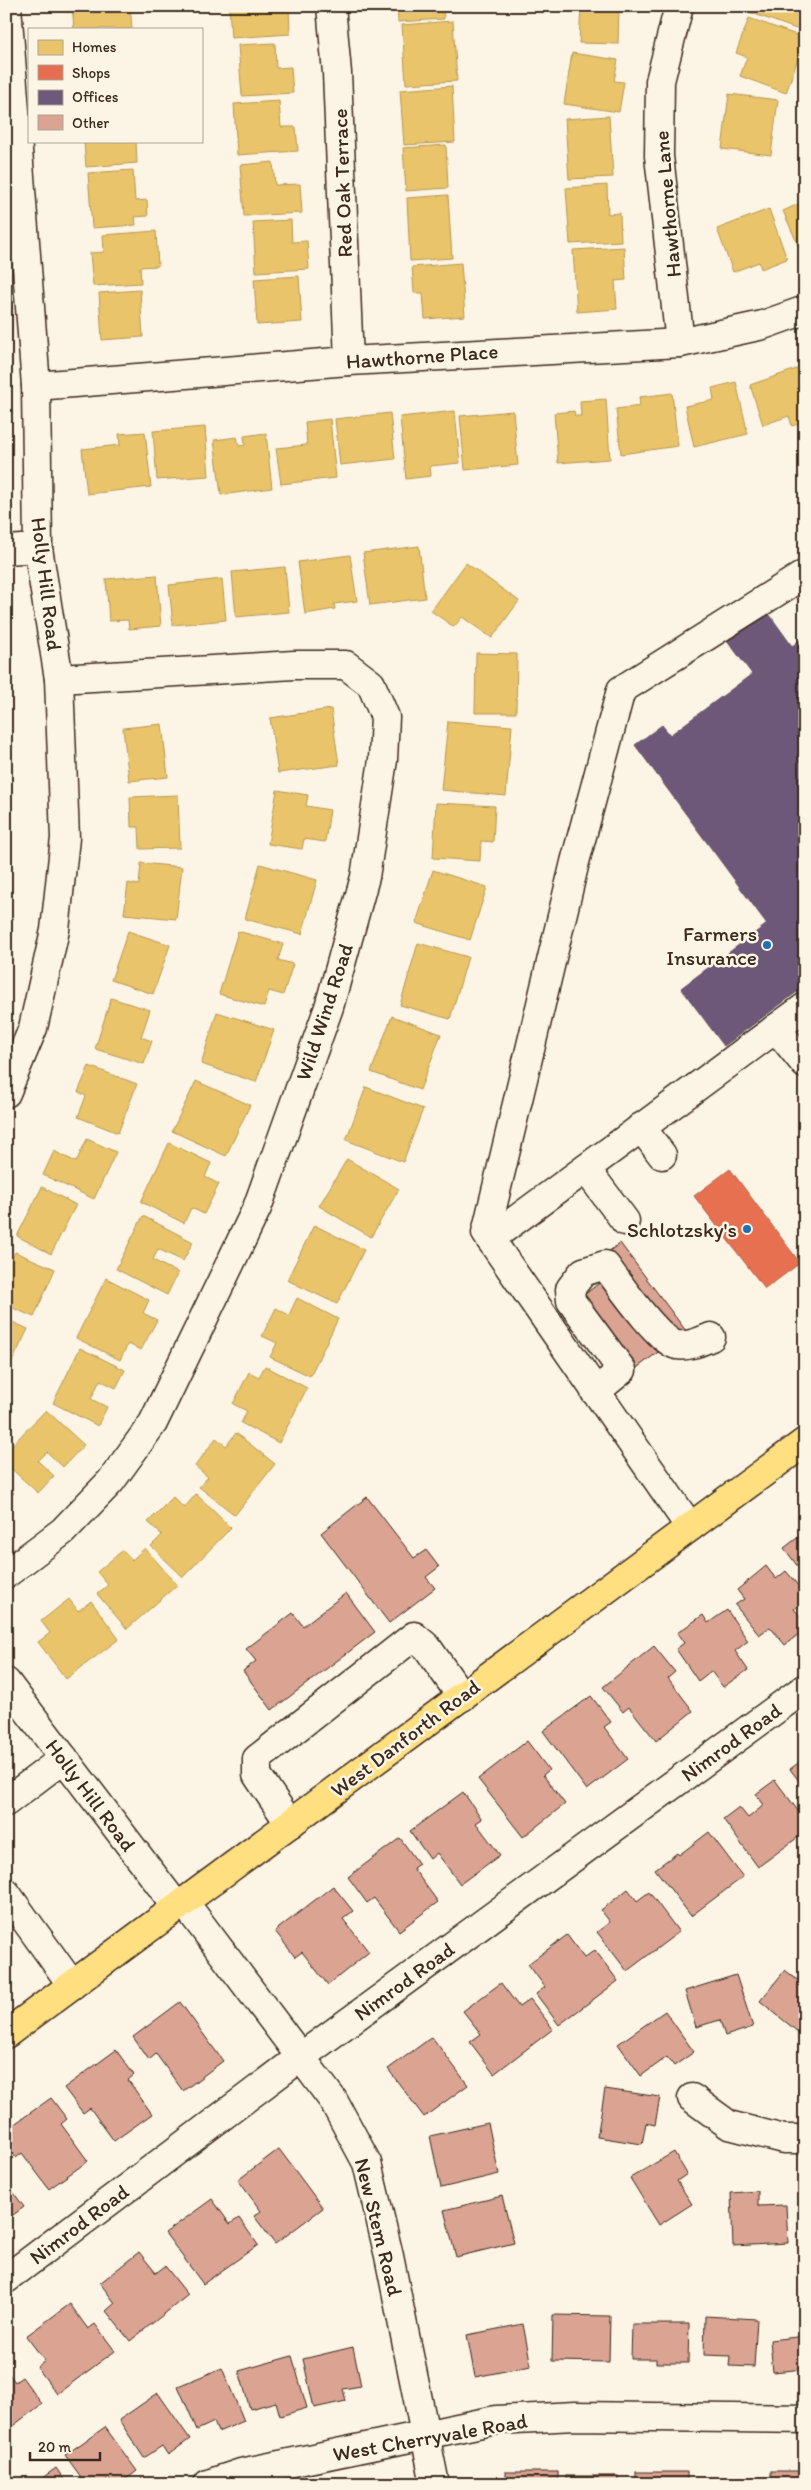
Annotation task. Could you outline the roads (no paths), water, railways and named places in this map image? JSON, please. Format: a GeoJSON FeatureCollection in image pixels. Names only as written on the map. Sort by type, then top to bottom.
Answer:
{"type":"FeatureCollection","features":[{"type":"Feature","properties":{"kind":"main road","name":"West Danforth Road"},"geometry":{"type":"LineString","coordinates":[[6,2034],[805,1442]]}},
{"type":"Feature","properties":{"kind":"street","name":"Holly Hill Road"},"geometry":{"type":"LineString","coordinates":[[6,1093],[33,1028],[55,930],[65,838],[59,680],[38,548],[36,386],[15,258],[7,6]]}},
{"type":"Feature","properties":{"kind":"street","name":"Red Oak Terrace"},"geometry":{"type":"LineString","coordinates":[[331,6],[338,72],[349,361]]}},
{"type":"Feature","properties":{"kind":"street","name":"Hawthorne Lane"},"geometry":{"type":"LineString","coordinates":[[679,6],[660,81],[658,156],[680,343]]}},
{"type":"Feature","properties":{"kind":"street","name":"Hawthorne Place"},"geometry":{"type":"LineString","coordinates":[[36,386],[349,361],[680,343],[763,325],[805,310]]}},
{"type":"Feature","properties":{"kind":"street"},"geometry":{"type":"LineString","coordinates":[[6,550],[38,548]]}},
{"type":"Feature","properties":{"kind":"street"},"geometry":{"type":"LineString","coordinates":[[690,1528],[486,1233],[575,862],[621,690],[805,574]]}},
{"type":"Feature","properties":{"kind":"street","name":"Wild Wind Road"},"geometry":{"type":"LineString","coordinates":[[6,1574],[63,1531],[111,1481],[153,1423],[258,1208],[332,998],[365,877],[383,760],[386,717],[371,684],[346,665],[294,665],[59,680]]}},
{"type":"Feature","properties":{"kind":"street"},"geometry":{"type":"LineString","coordinates":[[490,1239],[805,1007]]}},
{"type":"Feature","properties":{"kind":"street"},"geometry":{"type":"LineString","coordinates":[[776,1028],[805,1064]]}},
{"type":"Feature","properties":{"kind":"street"},"geometry":{"type":"LineString","coordinates":[[641,1127],[662,1155]]}},
{"type":"Feature","properties":{"kind":"street"},"geometry":{"type":"LineString","coordinates":[[586,1169],[625,1221]]}},
{"type":"Feature","properties":{"kind":"street"},"geometry":{"type":"LineString","coordinates":[[595,1392],[622,1370],[571,1301],[570,1289],[579,1266],[604,1265],[661,1337],[676,1346],[691,1345],[711,1337]]}},
{"type":"Feature","properties":{"kind":"street"},"geometry":{"type":"LineString","coordinates":[[290,1824],[257,1776],[257,1759],[414,1636],[427,1647],[462,1696]]}},
{"type":"Feature","properties":{"kind":"street","name":"Holly Hill Road"},"geometry":{"type":"LineString","coordinates":[[6,1682],[180,1905]]}},
{"type":"Feature","properties":{"kind":"street","name":"Nimrod Road"},"geometry":{"type":"LineString","coordinates":[[6,2279],[302,2056],[805,1688]]}},
{"type":"Feature","properties":{"kind":"street"},"geometry":{"type":"LineString","coordinates":[[6,1802],[64,1758]]}},
{"type":"Feature","properties":{"kind":"street"},"geometry":{"type":"LineString","coordinates":[[6,1893],[72,1985]]}},
{"type":"Feature","properties":{"kind":"street","name":"New Stem Road"},"geometry":{"type":"LineString","coordinates":[[180,1905],[302,2056],[333,2100],[367,2163],[389,2256],[435,2484]]}},
{"type":"Feature","properties":{"kind":"street"},"geometry":{"type":"LineString","coordinates":[[692,2098],[730,2125],[784,2138],[805,2139]]}},
{"type":"Feature","properties":{"kind":"street","name":"West Cherryvale Road"},"geometry":{"type":"LineString","coordinates":[[208,2484],[241,2473],[496,2420],[575,2416],[805,2419]]}},
{"type":"Feature","properties":{"kind":"place","name":"Farmers Insurance"},"geometry":{"type":"Point","coordinates":[767,945]}},
{"type":"Feature","properties":{"kind":"place","name":"Schlotzsky's"},"geometry":{"type":"Point","coordinates":[747,1229]}}]}
